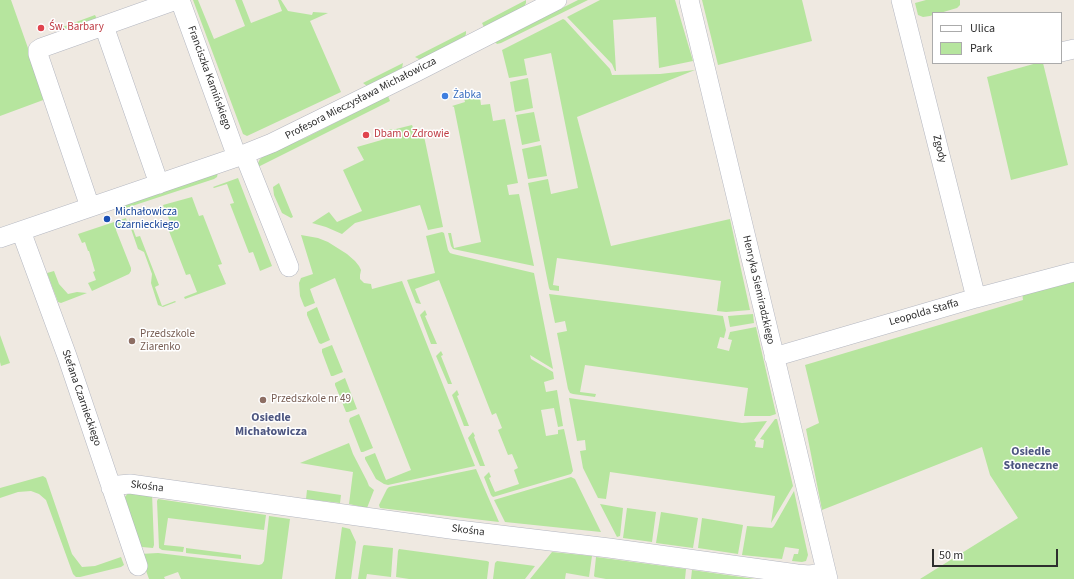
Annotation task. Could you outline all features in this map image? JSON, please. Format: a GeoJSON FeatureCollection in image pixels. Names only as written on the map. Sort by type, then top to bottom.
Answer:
{"type":"FeatureCollection","features":[{"type":"Feature","properties":{"kind":"street"},"geometry":{"type":"LineString","coordinates":[[90,207],[38,54],[38,50],[176,0]]}},
{"type":"Feature","properties":{"kind":"street","name":"Franciszka Kamińskiego"},"geometry":{"type":"LineString","coordinates":[[180,0],[241,155],[289,267]]}},
{"type":"Feature","properties":{"kind":"street","name":"Profesora Mieczysława Michałowicza"},"geometry":{"type":"LineString","coordinates":[[0,238],[159,184],[272,143],[557,0]]}},
{"type":"Feature","properties":{"kind":"street","name":"Henryka Siemiradzkiego"},"geometry":{"type":"LineString","coordinates":[[689,0],[827,576]]}},
{"type":"Feature","properties":{"kind":"street","name":"Zgody"},"geometry":{"type":"LineString","coordinates":[[901,0],[976,298]]}},
{"type":"Feature","properties":{"kind":"street"},"geometry":{"type":"LineString","coordinates":[[104,26],[159,184]]}},
{"type":"Feature","properties":{"kind":"street"},"geometry":{"type":"LineString","coordinates":[[1062,52],[1074,49]]}},
{"type":"Feature","properties":{"kind":"street","name":"Stefana Czarnieckiego"},"geometry":{"type":"LineString","coordinates":[[21,231],[67,356],[138,566]]}},
{"type":"Feature","properties":{"kind":"street","name":"Leopolda Staffa"},"geometry":{"type":"LineString","coordinates":[[774,357],[976,298],[1074,272]]}},
{"type":"Feature","properties":{"kind":"street","name":"Skośna"},"geometry":{"type":"LineString","coordinates":[[111,488],[124,484],[148,486],[450,529],[609,548],[798,574],[827,576]]}},
{"type":"Feature","properties":{"kind":"green space"},"geometry":{"type":"Polygon","coordinates":[[[0,0],[11,0],[46,99],[0,116],[0,0]]]}},
{"type":"Feature","properties":{"kind":"green space"},"geometry":{"type":"Polygon","coordinates":[[[193,0],[198,0],[214,39],[245,26],[235,0],[242,0],[251,23],[282,11],[278,0],[281,0],[288,11],[312,15],[313,12],[328,13],[310,21],[341,92],[247,136],[243,134],[193,0]]]}},
{"type":"Feature","properties":{"kind":"green space"},"geometry":{"type":"Polygon","coordinates":[[[526,0],[524,7],[484,27],[482,23],[526,0]]]}},
{"type":"Feature","properties":{"kind":"green space"},"geometry":{"type":"Polygon","coordinates":[[[578,0],[588,0],[501,43],[497,44],[495,42],[578,0]]]}},
{"type":"Feature","properties":{"kind":"green space"},"geometry":{"type":"Polygon","coordinates":[[[600,0],[675,0],[693,61],[659,68],[656,17],[613,20],[615,71],[612,64],[567,17],[600,0]]]}},
{"type":"Feature","properties":{"kind":"green space"},"geometry":{"type":"Polygon","coordinates":[[[702,0],[802,0],[812,41],[718,65],[702,0]]]}},
{"type":"Feature","properties":{"kind":"green space"},"geometry":{"type":"Polygon","coordinates":[[[926,0],[960,0],[960,5],[957,8],[943,12],[932,12],[932,15],[923,17],[918,15],[915,3],[926,0]]]}},
{"type":"Feature","properties":{"kind":"green space"},"geometry":{"type":"Polygon","coordinates":[[[95,15],[98,21],[63,34],[60,28],[95,15]]]}},
{"type":"Feature","properties":{"kind":"green space"},"geometry":{"type":"Polygon","coordinates":[[[563,19],[610,69],[612,75],[660,74],[695,70],[577,117],[611,246],[730,219],[750,310],[726,312],[717,311],[721,281],[557,258],[553,285],[559,286],[559,291],[550,290],[528,183],[548,179],[551,194],[578,188],[551,53],[524,59],[527,75],[509,78],[502,50],[563,19]]]}},
{"type":"Feature","properties":{"kind":"green space"},"geometry":{"type":"Polygon","coordinates":[[[466,31],[465,36],[422,60],[415,57],[466,31]]]}},
{"type":"Feature","properties":{"kind":"green space"},"geometry":{"type":"Polygon","coordinates":[[[403,63],[402,68],[367,86],[363,83],[403,63]]]}},
{"type":"Feature","properties":{"kind":"green space"},"geometry":{"type":"Polygon","coordinates":[[[1033,64],[1043,64],[1068,165],[1011,180],[987,77],[1033,64]]]}},
{"type":"Feature","properties":{"kind":"green space"},"geometry":{"type":"Polygon","coordinates":[[[528,78],[533,108],[515,112],[510,82],[528,78]]]}},
{"type":"Feature","properties":{"kind":"green space"},"geometry":{"type":"Polygon","coordinates":[[[479,91],[481,105],[490,104],[493,121],[505,119],[518,183],[507,185],[509,195],[519,194],[534,266],[453,249],[451,246],[448,233],[451,233],[454,248],[481,242],[454,107],[452,106],[465,102],[463,95],[479,91]]]}},
{"type":"Feature","properties":{"kind":"green space"},"geometry":{"type":"Polygon","coordinates":[[[388,96],[390,101],[258,167],[260,159],[264,156],[307,137],[388,96]]]}},
{"type":"Feature","properties":{"kind":"green space"},"geometry":{"type":"Polygon","coordinates":[[[534,112],[540,141],[522,145],[516,115],[534,112]]]}},
{"type":"Feature","properties":{"kind":"green space"},"geometry":{"type":"Polygon","coordinates":[[[412,125],[417,138],[424,136],[443,227],[428,230],[420,205],[355,223],[342,234],[312,223],[329,212],[337,222],[362,211],[343,170],[364,160],[357,147],[392,137],[389,129],[392,130],[412,125]]]}},
{"type":"Feature","properties":{"kind":"green space"},"geometry":{"type":"Polygon","coordinates":[[[541,145],[547,176],[528,179],[522,149],[541,145]]]}},
{"type":"Feature","properties":{"kind":"green space"},"geometry":{"type":"Polygon","coordinates":[[[218,172],[217,177],[214,179],[120,209],[119,206],[218,172]]]}},
{"type":"Feature","properties":{"kind":"green space"},"geometry":{"type":"Polygon","coordinates":[[[238,178],[272,266],[260,271],[253,252],[249,253],[230,204],[234,203],[227,184],[213,187],[238,178]]]}},
{"type":"Feature","properties":{"kind":"green space"},"geometry":{"type":"Polygon","coordinates":[[[279,183],[293,217],[291,218],[282,213],[274,195],[273,187],[279,183]]]}},
{"type":"Feature","properties":{"kind":"green space"},"geometry":{"type":"Polygon","coordinates":[[[192,197],[199,216],[203,215],[222,264],[218,265],[226,284],[185,299],[184,297],[197,292],[190,274],[186,275],[167,226],[171,224],[163,205],[192,197]]]}},
{"type":"Feature","properties":{"kind":"green space"},"geometry":{"type":"Polygon","coordinates":[[[126,218],[127,222],[116,227],[116,230],[131,271],[129,274],[92,291],[88,283],[96,280],[93,272],[95,271],[85,242],[82,243],[78,234],[126,218]]]}},
{"type":"Feature","properties":{"kind":"green space"},"geometry":{"type":"Polygon","coordinates":[[[129,218],[136,237],[140,236],[159,285],[155,287],[162,306],[175,301],[176,302],[163,307],[158,305],[151,283],[152,274],[144,252],[138,249],[130,226],[129,218]]]}},
{"type":"Feature","properties":{"kind":"green space"},"geometry":{"type":"Polygon","coordinates":[[[442,232],[444,233],[450,253],[534,273],[553,369],[530,355],[531,359],[553,372],[554,379],[544,382],[546,392],[557,390],[563,426],[558,427],[554,408],[541,410],[546,436],[558,434],[558,430],[564,429],[573,471],[571,474],[493,497],[491,495],[484,477],[489,472],[491,477],[489,478],[495,492],[519,484],[514,470],[518,468],[512,454],[508,455],[498,430],[502,428],[496,413],[492,415],[439,280],[415,289],[421,304],[416,303],[407,280],[435,273],[426,236],[442,232]]]}},
{"type":"Feature","properties":{"kind":"green space"},"geometry":{"type":"Polygon","coordinates":[[[301,235],[318,238],[328,242],[347,254],[359,266],[361,270],[360,279],[364,283],[371,284],[372,289],[402,281],[475,466],[388,485],[376,479],[365,459],[365,457],[375,453],[386,480],[411,470],[335,278],[310,289],[315,303],[305,307],[304,306],[300,296],[299,283],[301,278],[313,274],[301,235]]]}},
{"type":"Feature","properties":{"kind":"green space"},"geometry":{"type":"Polygon","coordinates":[[[54,271],[59,284],[68,294],[77,292],[87,293],[61,303],[58,302],[47,273],[54,271]]]}},
{"type":"Feature","properties":{"kind":"green space"},"geometry":{"type":"Polygon","coordinates":[[[1074,279],[1074,579],[920,579],[1018,518],[990,475],[982,447],[822,510],[806,429],[819,423],[805,365],[1023,300],[1022,292],[1074,279]]]}},
{"type":"Feature","properties":{"kind":"green space"},"geometry":{"type":"Polygon","coordinates":[[[549,294],[723,316],[726,330],[724,338],[720,337],[717,348],[729,351],[732,340],[728,339],[730,332],[756,327],[776,414],[770,416],[744,416],[748,388],[585,365],[580,392],[596,394],[595,397],[570,393],[557,333],[567,331],[565,321],[555,323],[549,294]]]}},
{"type":"Feature","properties":{"kind":"green space"},"geometry":{"type":"Polygon","coordinates":[[[317,307],[330,340],[321,344],[319,343],[307,315],[307,312],[317,307]]]}},
{"type":"Feature","properties":{"kind":"green space"},"geometry":{"type":"Polygon","coordinates":[[[425,310],[427,315],[425,316],[437,344],[431,344],[420,315],[425,310]]]}},
{"type":"Feature","properties":{"kind":"green space"},"geometry":{"type":"Polygon","coordinates":[[[753,314],[754,323],[730,327],[728,316],[753,314]]]}},
{"type":"Feature","properties":{"kind":"green space"},"geometry":{"type":"Polygon","coordinates":[[[0,335],[10,363],[1,366],[0,362],[0,335]]]}},
{"type":"Feature","properties":{"kind":"green space"},"geometry":{"type":"Polygon","coordinates":[[[332,345],[343,372],[331,376],[322,349],[332,345]]]}},
{"type":"Feature","properties":{"kind":"green space"},"geometry":{"type":"Polygon","coordinates":[[[441,351],[443,355],[441,356],[452,384],[448,384],[436,356],[441,351]]]}},
{"type":"Feature","properties":{"kind":"green space"},"geometry":{"type":"Polygon","coordinates":[[[345,378],[357,409],[348,412],[346,412],[335,385],[335,383],[345,378]]]}},
{"type":"Feature","properties":{"kind":"green space"},"geometry":{"type":"Polygon","coordinates":[[[457,390],[459,395],[457,396],[469,426],[464,426],[452,395],[457,390]]]}},
{"type":"Feature","properties":{"kind":"green space"},"geometry":{"type":"Polygon","coordinates":[[[569,398],[742,423],[767,421],[754,440],[756,442],[755,447],[763,448],[764,440],[760,439],[775,419],[777,419],[793,486],[771,523],[775,496],[610,472],[606,499],[598,498],[583,468],[580,451],[586,450],[585,440],[577,441],[569,398]]]}},
{"type":"Feature","properties":{"kind":"green space"},"geometry":{"type":"Polygon","coordinates":[[[359,414],[373,448],[363,452],[361,452],[349,421],[350,418],[359,414]]]}},
{"type":"Feature","properties":{"kind":"green space"},"geometry":{"type":"Polygon","coordinates":[[[473,432],[485,466],[480,466],[468,438],[473,432]]]}},
{"type":"Feature","properties":{"kind":"green space"},"geometry":{"type":"Polygon","coordinates":[[[349,443],[369,486],[374,490],[367,508],[349,504],[353,472],[300,463],[349,443]]]}},
{"type":"Feature","properties":{"kind":"green space"},"geometry":{"type":"Polygon","coordinates":[[[476,469],[499,522],[380,508],[379,505],[389,487],[476,469]]]}},
{"type":"Feature","properties":{"kind":"green space"},"geometry":{"type":"Polygon","coordinates":[[[43,476],[46,478],[72,554],[82,567],[95,566],[121,557],[124,565],[121,567],[76,577],[73,574],[46,500],[39,494],[31,491],[18,492],[0,498],[0,488],[43,476]]]}},
{"type":"Feature","properties":{"kind":"green space"},"geometry":{"type":"Polygon","coordinates":[[[571,477],[575,479],[601,532],[505,522],[494,500],[571,477]]]}},
{"type":"Feature","properties":{"kind":"green space"},"geometry":{"type":"Polygon","coordinates":[[[307,490],[341,495],[340,503],[306,499],[307,490]]]}},
{"type":"Feature","properties":{"kind":"green space"},"geometry":{"type":"Polygon","coordinates":[[[794,491],[808,555],[806,561],[792,561],[794,554],[798,554],[799,549],[785,547],[782,559],[742,555],[747,526],[772,528],[794,491]]]}},
{"type":"Feature","properties":{"kind":"green space"},"geometry":{"type":"Polygon","coordinates":[[[129,492],[152,493],[153,548],[138,546],[124,498],[129,492]]]}},
{"type":"Feature","properties":{"kind":"green space"},"geometry":{"type":"Polygon","coordinates":[[[158,499],[266,515],[264,530],[168,518],[164,545],[184,547],[183,552],[162,550],[159,548],[158,499]]]}},
{"type":"Feature","properties":{"kind":"green space"},"geometry":{"type":"Polygon","coordinates":[[[600,504],[623,508],[620,536],[617,537],[600,504]]]}},
{"type":"Feature","properties":{"kind":"green space"},"geometry":{"type":"Polygon","coordinates":[[[627,508],[656,512],[652,542],[623,538],[627,508]]]}},
{"type":"Feature","properties":{"kind":"green space"},"geometry":{"type":"Polygon","coordinates":[[[661,512],[698,518],[693,548],[656,543],[661,512]]]}},
{"type":"Feature","properties":{"kind":"green space"},"geometry":{"type":"Polygon","coordinates":[[[269,516],[290,519],[282,579],[181,579],[178,572],[164,577],[165,579],[149,579],[140,554],[158,553],[259,565],[262,564],[264,561],[269,516]]]}},
{"type":"Feature","properties":{"kind":"green space"},"geometry":{"type":"Polygon","coordinates":[[[702,518],[743,525],[738,554],[698,548],[702,518]]]}},
{"type":"Feature","properties":{"kind":"green space"},"geometry":{"type":"Polygon","coordinates":[[[342,527],[350,529],[356,542],[351,579],[335,579],[342,527]]]}},
{"type":"Feature","properties":{"kind":"green space"},"geometry":{"type":"Polygon","coordinates":[[[364,545],[393,548],[391,577],[367,574],[366,579],[358,579],[364,545]]]}},
{"type":"Feature","properties":{"kind":"green space"},"geometry":{"type":"Polygon","coordinates":[[[186,548],[241,555],[241,559],[186,553],[186,548]]]}},
{"type":"Feature","properties":{"kind":"green space"},"geometry":{"type":"Polygon","coordinates":[[[399,549],[487,561],[489,562],[487,579],[409,579],[396,577],[399,549]]]}},
{"type":"Feature","properties":{"kind":"green space"},"geometry":{"type":"Polygon","coordinates":[[[552,552],[592,556],[589,577],[566,573],[565,579],[530,579],[552,552]]]}},
{"type":"Feature","properties":{"kind":"green space"},"geometry":{"type":"Polygon","coordinates":[[[596,557],[686,569],[685,579],[606,579],[595,577],[596,557]]]}},
{"type":"Feature","properties":{"kind":"green space"},"geometry":{"type":"Polygon","coordinates":[[[497,561],[535,566],[525,579],[493,579],[495,563],[497,561]]]}},
{"type":"Feature","properties":{"kind":"green space"},"geometry":{"type":"Polygon","coordinates":[[[692,570],[755,579],[691,579],[692,570]]]}},
{"type":"Feature","properties":{"kind":"place","name":"Św. Barbary"},"geometry":{"type":"Point","coordinates":[41,28]}},
{"type":"Feature","properties":{"kind":"place","name":"Żabka"},"geometry":{"type":"Point","coordinates":[445,96]}},
{"type":"Feature","properties":{"kind":"place","name":"Dbam o Zdrowie"},"geometry":{"type":"Point","coordinates":[366,135]}},
{"type":"Feature","properties":{"kind":"place","name":"Michałowicza Czarnieckiego"},"geometry":{"type":"Point","coordinates":[107,219]}},
{"type":"Feature","properties":{"kind":"place","name":"Przedszkole Ziarenko"},"geometry":{"type":"Point","coordinates":[132,341]}},
{"type":"Feature","properties":{"kind":"place","name":"Przedszkole nr 49"},"geometry":{"type":"Point","coordinates":[263,400]}},
{"type":"Feature","properties":{"kind":"district","name":"Osiedle Michałowicza"},"geometry":{"type":"Point","coordinates":[271,425]}},
{"type":"Feature","properties":{"kind":"district","name":"Osiedle Słoneczne"},"geometry":{"type":"Point","coordinates":[1031,459]}}]}
